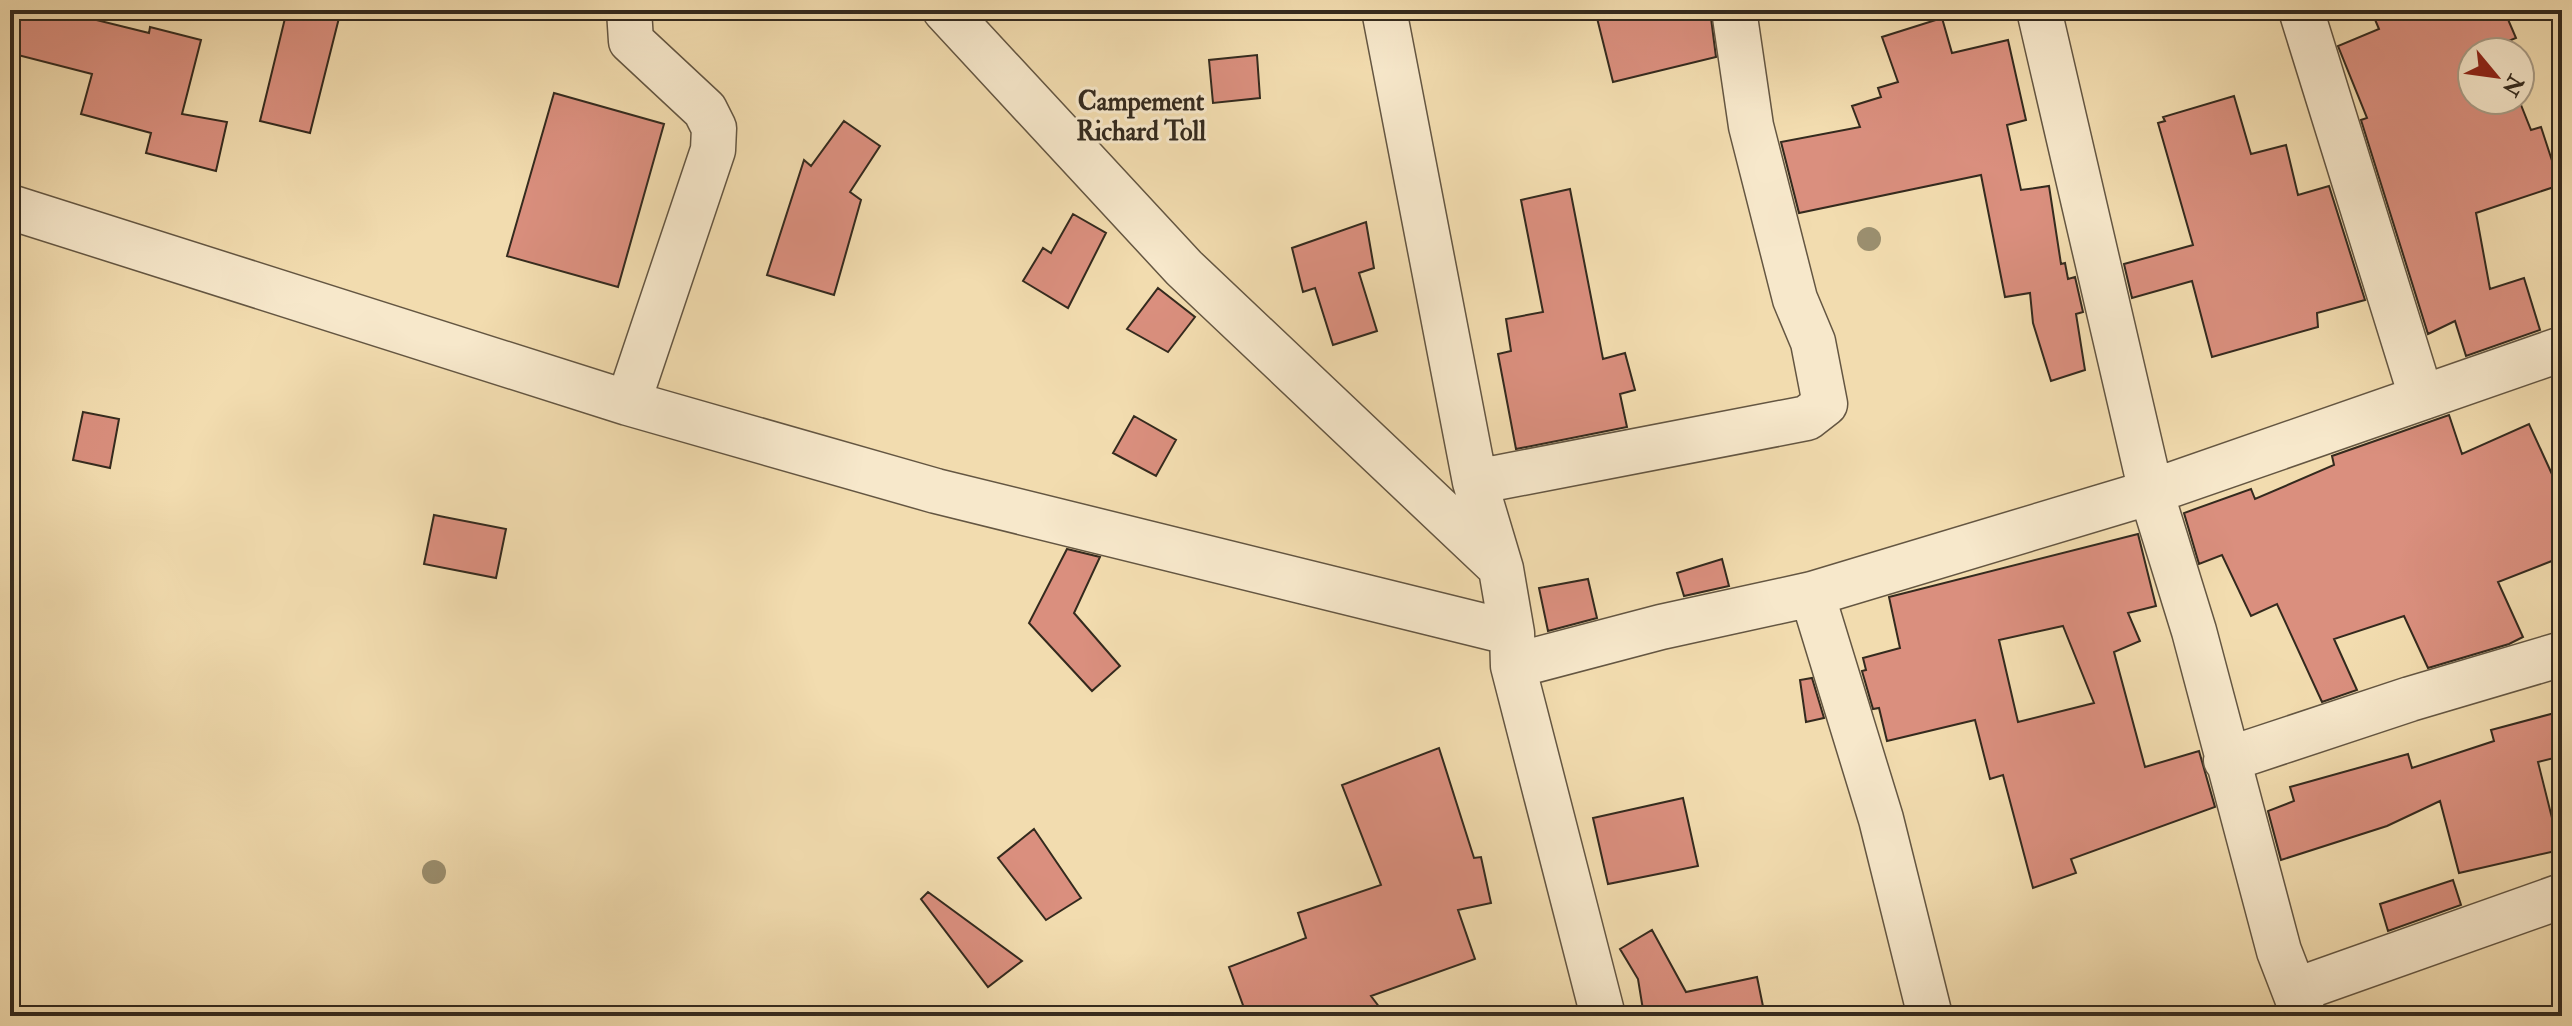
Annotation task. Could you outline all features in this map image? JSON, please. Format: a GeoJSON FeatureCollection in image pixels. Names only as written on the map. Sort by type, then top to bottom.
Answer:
{"type":"FeatureCollection","features":[{"type":"Feature","properties":{"kind":"street"},"geometry":{"type":"LineString","coordinates":[[628,403],[713,150],[714,128],[705,110],[631,41],[629,10]]}},
{"type":"Feature","properties":{"kind":"street"},"geometry":{"type":"LineString","coordinates":[[945,10],[1184,268],[1501,569]]}},
{"type":"Feature","properties":{"kind":"street"},"geometry":{"type":"LineString","coordinates":[[1475,482],[1807,418],[1825,404],[1813,342],[1795,299],[1751,126],[1734,10]]}},
{"type":"Feature","properties":{"kind":"street"},"geometry":{"type":"LineString","coordinates":[[2039,10],[2151,492],[2194,631],[2279,951],[2300,1003],[2562,896]]}},
{"type":"Feature","properties":{"kind":"street"},"geometry":{"type":"LineString","coordinates":[[2301,10],[2333,104],[2421,396]]}},
{"type":"Feature","properties":{"kind":"street"},"geometry":{"type":"LineString","coordinates":[[1391,12],[1475,482],[1501,569],[1512,649],[1603,1016]]}},
{"type":"Feature","properties":{"kind":"street"},"geometry":{"type":"LineString","coordinates":[[10,207],[628,403],[1512,649],[1661,627],[1812,594],[2151,492],[2562,349]]}},
{"type":"Feature","properties":{"kind":"street"},"geometry":{"type":"LineString","coordinates":[[1812,594],[1881,819],[1930,1016]]}},
{"type":"Feature","properties":{"kind":"street"},"geometry":{"type":"LineString","coordinates":[[2226,760],[2410,699],[2562,654]]}},
{"type":"Feature","properties":{"kind":"building"},"geometry":{"type":"Polygon","coordinates":[[[10,10],[56,10],[149,33],[150,27],[201,40],[182,114],[227,122],[216,171],[146,153],[151,133],[81,114],[92,74],[10,53],[10,10]]]}},
{"type":"Feature","properties":{"kind":"building"},"geometry":{"type":"Polygon","coordinates":[[[287,10],[341,10],[310,133],[260,121],[287,10]]]}},
{"type":"Feature","properties":{"kind":"building"},"geometry":{"type":"Polygon","coordinates":[[[1595,10],[1710,10],[1716,57],[1613,82],[1595,10]]]}},
{"type":"Feature","properties":{"kind":"building"},"geometry":{"type":"Polygon","coordinates":[[[2371,10],[2504,10],[2515,36],[2456,36],[2456,116],[2525,116],[2531,130],[2541,127],[2560,185],[2476,213],[2490,289],[2524,278],[2540,330],[2466,356],[2455,321],[2428,334],[2361,120],[2367,118],[2338,46],[2379,29],[2371,10]]]}},
{"type":"Feature","properties":{"kind":"building"},"geometry":{"type":"Polygon","coordinates":[[[1942,18],[1952,53],[2008,40],[2026,120],[2007,125],[2021,190],[2049,186],[2061,264],[2065,263],[2068,279],[2075,277],[2083,312],[2076,314],[2085,370],[2051,381],[2033,323],[2030,293],[2005,297],[1981,175],[1799,213],[1781,142],[1860,127],[1852,106],[1881,97],[1878,88],[1898,82],[1882,37],[1942,18]]]}},
{"type":"Feature","properties":{"kind":"building"},"geometry":{"type":"Polygon","coordinates":[[[1257,55],[1260,98],[1213,103],[1209,60],[1257,55]]]}},
{"type":"Feature","properties":{"kind":"building"},"geometry":{"type":"Polygon","coordinates":[[[554,93],[664,124],[618,287],[507,256],[554,93]]]}},
{"type":"Feature","properties":{"kind":"building"},"geometry":{"type":"Polygon","coordinates":[[[2234,96],[2251,154],[2286,145],[2298,195],[2329,186],[2365,300],[2317,313],[2318,327],[2212,357],[2192,281],[2132,298],[2124,264],[2193,245],[2158,123],[2165,121],[2163,117],[2234,96]]]}},
{"type":"Feature","properties":{"kind":"building"},"geometry":{"type":"Polygon","coordinates":[[[844,121],[880,146],[850,192],[861,200],[834,295],[767,275],[804,160],[811,166],[844,121]]]}},
{"type":"Feature","properties":{"kind":"building"},"geometry":{"type":"Polygon","coordinates":[[[1570,189],[1603,359],[1625,353],[1635,390],[1620,394],[1627,427],[1516,449],[1498,354],[1511,351],[1506,319],[1543,312],[1521,200],[1570,189]]]}},
{"type":"Feature","properties":{"kind":"building"},"geometry":{"type":"Polygon","coordinates":[[[1073,214],[1106,233],[1068,308],[1023,281],[1043,248],[1051,253],[1073,214]]]}},
{"type":"Feature","properties":{"kind":"building"},"geometry":{"type":"Polygon","coordinates":[[[1366,222],[1374,268],[1359,273],[1377,331],[1333,345],[1315,288],[1303,292],[1292,248],[1366,222]]]}},
{"type":"Feature","properties":{"kind":"building"},"geometry":{"type":"Polygon","coordinates":[[[1158,288],[1195,317],[1168,352],[1127,329],[1158,288]]]}},
{"type":"Feature","properties":{"kind":"building"},"geometry":{"type":"Polygon","coordinates":[[[83,412],[119,419],[110,468],[73,460],[83,412]]]}},
{"type":"Feature","properties":{"kind":"building"},"geometry":{"type":"Polygon","coordinates":[[[2449,415],[2462,454],[2529,424],[2562,496],[2562,557],[2498,582],[2523,637],[2428,668],[2404,616],[2334,639],[2357,690],[2322,702],[2277,604],[2251,616],[2222,555],[2199,564],[2184,513],[2251,489],[2255,499],[2334,465],[2332,456],[2449,415]]]}},
{"type":"Feature","properties":{"kind":"building"},"geometry":{"type":"Polygon","coordinates":[[[1134,416],[1176,440],[1156,476],[1113,453],[1134,416]]]}},
{"type":"Feature","properties":{"kind":"building"},"geometry":{"type":"Polygon","coordinates":[[[434,515],[506,529],[496,578],[424,564],[434,515]]]}},
{"type":"Feature","properties":{"kind":"building"},"geometry":{"type":"Polygon","coordinates":[[[2138,534],[2156,606],[2128,613],[2140,641],[2114,652],[2145,767],[2199,751],[2215,807],[2071,859],[2076,873],[2033,888],[2003,775],[1990,779],[1975,720],[1887,741],[1879,708],[1873,709],[1862,671],[1866,670],[1863,658],[1900,648],[1889,597],[2138,534]],[[2063,626],[1999,640],[2018,722],[2094,703],[2063,626]]]}},
{"type":"Feature","properties":{"kind":"building"},"geometry":{"type":"Polygon","coordinates":[[[1067,549],[1100,557],[1074,613],[1120,666],[1092,691],[1029,623],[1067,549]]]}},
{"type":"Feature","properties":{"kind":"building"},"geometry":{"type":"Polygon","coordinates":[[[1722,559],[1729,586],[1684,596],[1677,573],[1722,559]]]}},
{"type":"Feature","properties":{"kind":"building"},"geometry":{"type":"Polygon","coordinates":[[[1588,579],[1597,618],[1548,631],[1539,588],[1588,579]]]}},
{"type":"Feature","properties":{"kind":"building"},"geometry":{"type":"Polygon","coordinates":[[[1812,678],[1824,718],[1806,722],[1800,680],[1812,678]]]}},
{"type":"Feature","properties":{"kind":"building"},"geometry":{"type":"Polygon","coordinates":[[[2562,711],[2562,756],[2538,762],[2560,850],[2459,873],[2440,801],[2387,826],[2281,860],[2268,811],[2294,801],[2290,787],[2408,754],[2412,768],[2494,741],[2491,730],[2562,711]]]}},
{"type":"Feature","properties":{"kind":"building"},"geometry":{"type":"Polygon","coordinates":[[[1439,748],[1474,858],[1481,857],[1491,903],[1458,910],[1475,959],[1371,996],[1386,1016],[1247,1016],[1229,967],[1306,938],[1298,913],[1381,885],[1342,785],[1439,748]]]}},
{"type":"Feature","properties":{"kind":"building"},"geometry":{"type":"Polygon","coordinates":[[[1683,798],[1698,866],[1608,884],[1593,818],[1683,798]]]}},
{"type":"Feature","properties":{"kind":"building"},"geometry":{"type":"Polygon","coordinates":[[[1034,829],[1081,898],[1046,920],[998,858],[1034,829]]]}},
{"type":"Feature","properties":{"kind":"building"},"geometry":{"type":"Polygon","coordinates":[[[2453,880],[2461,905],[2388,931],[2380,904],[2453,880]]]}},
{"type":"Feature","properties":{"kind":"building"},"geometry":{"type":"Polygon","coordinates":[[[928,892],[1022,961],[988,987],[921,899],[928,892]]]}},
{"type":"Feature","properties":{"kind":"building"},"geometry":{"type":"Polygon","coordinates":[[[1652,930],[1686,992],[1757,977],[1765,1016],[1644,1016],[1638,979],[1620,949],[1652,930]]]}},
{"type":"Feature","properties":{"kind":"district","name":"Campement Richard Toll"},"geometry":{"type":"Point","coordinates":[1141,117]}}]}
